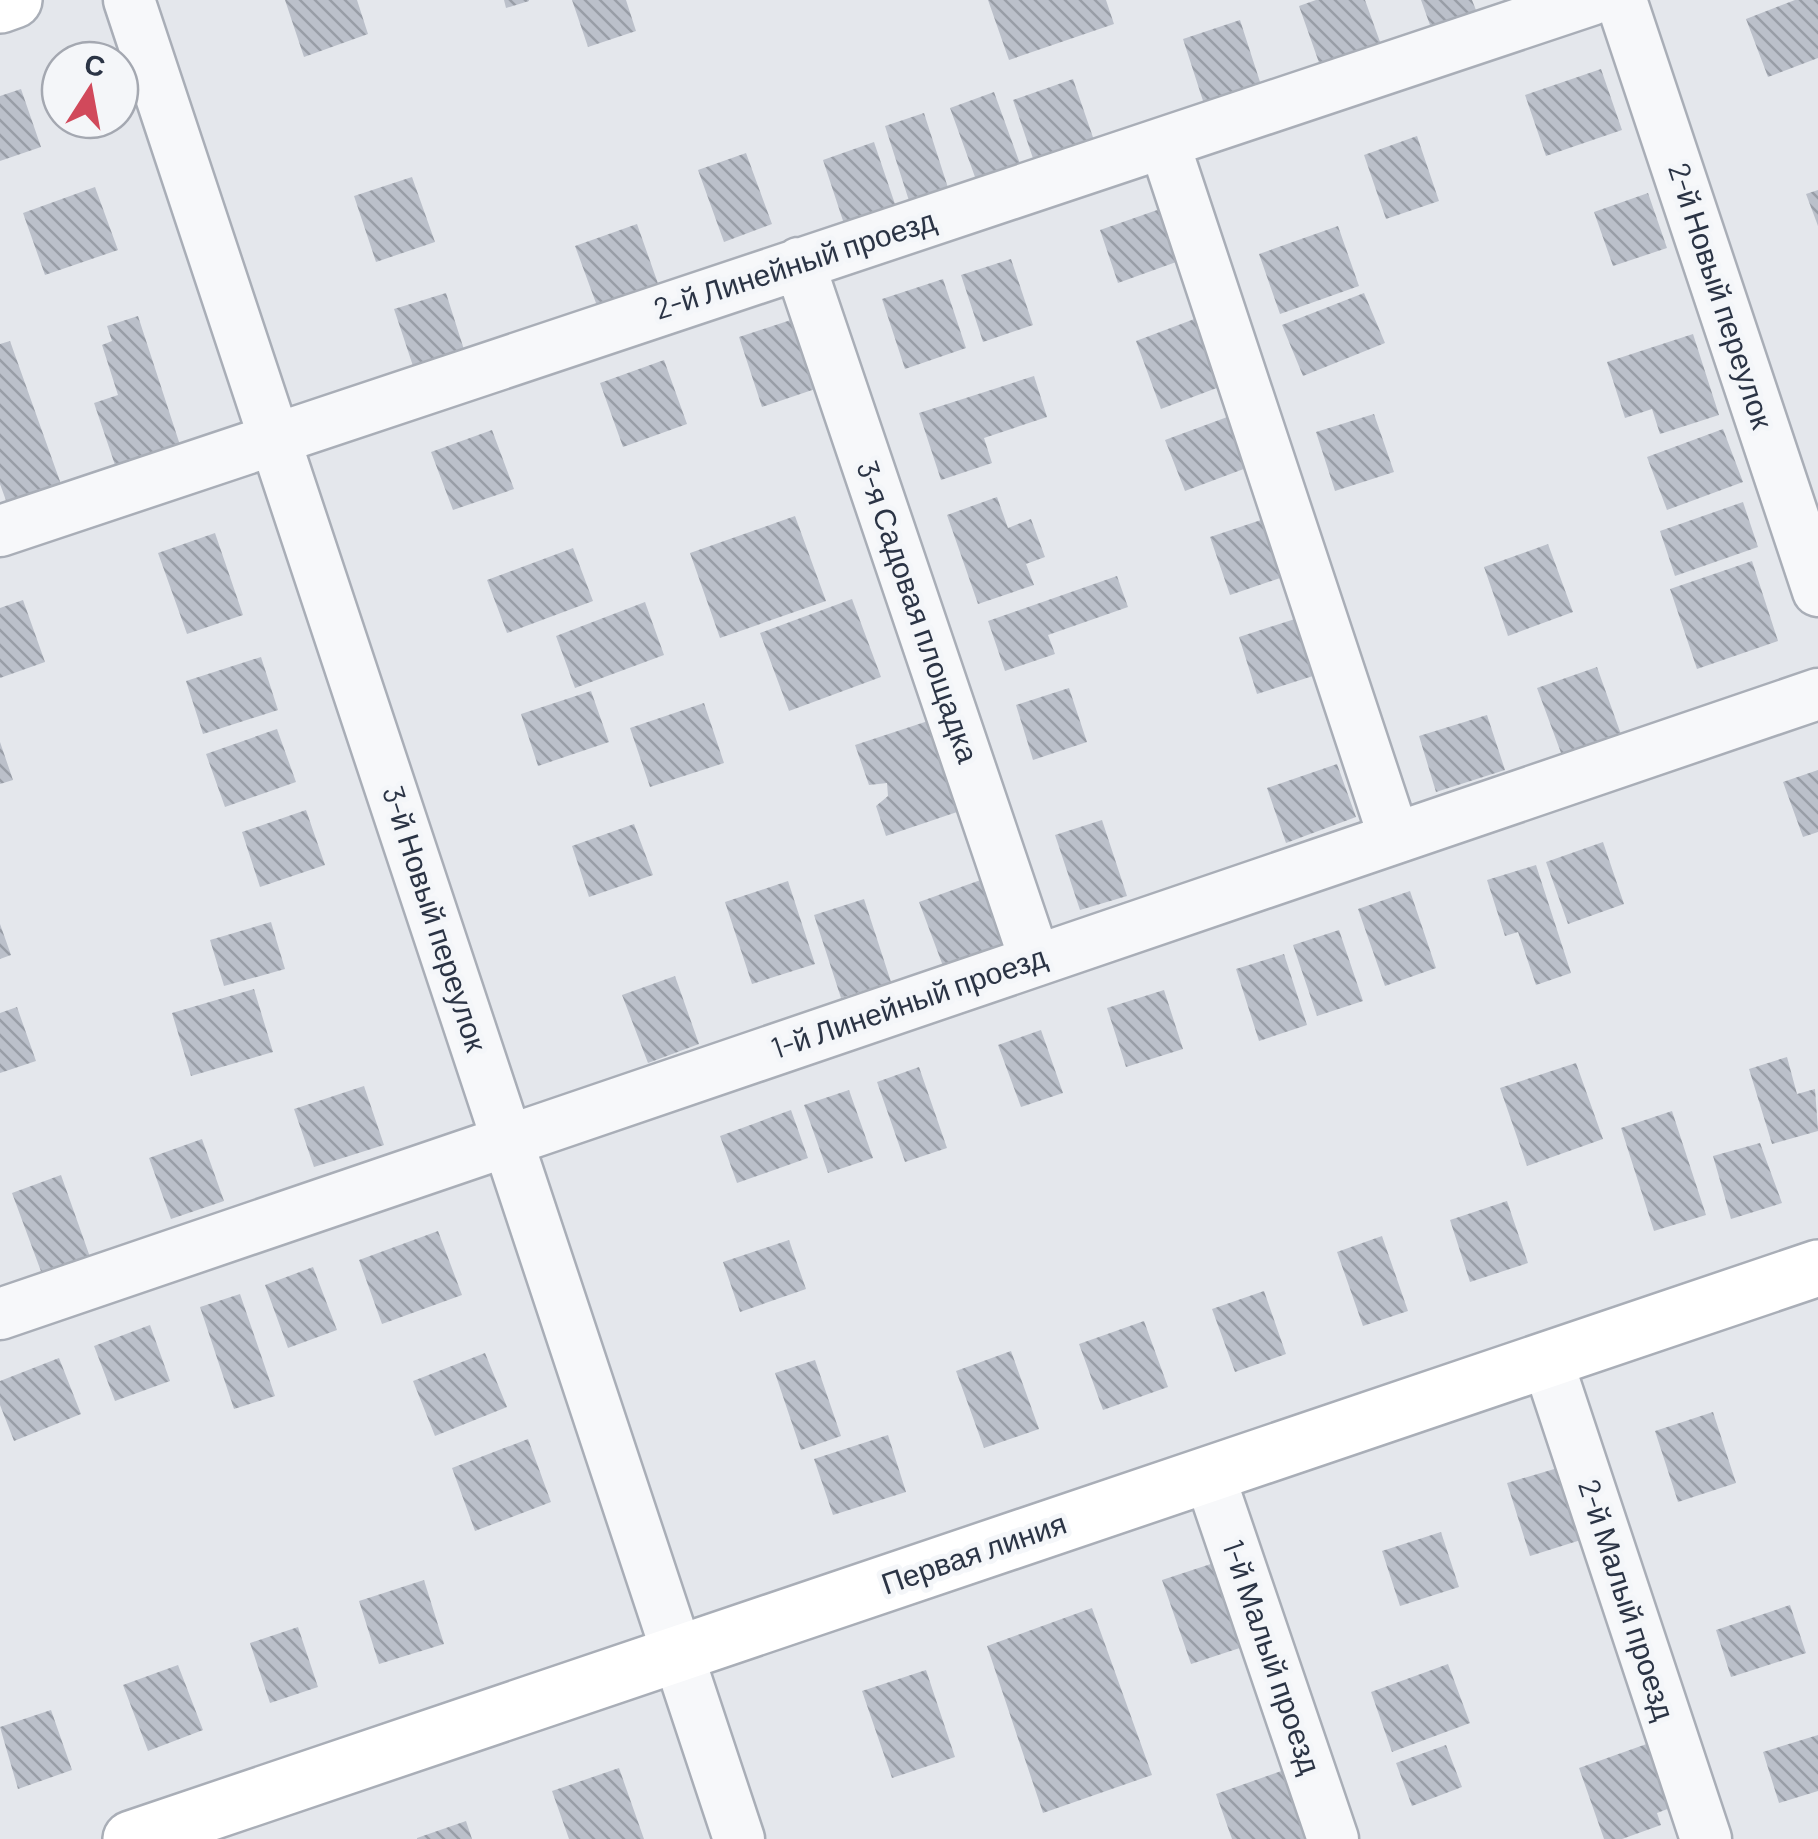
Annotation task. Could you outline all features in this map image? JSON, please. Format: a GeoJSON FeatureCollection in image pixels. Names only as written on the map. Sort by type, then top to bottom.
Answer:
{"type":"FeatureCollection","features":[{"type":"Feature","properties":{"kind":"main road"},"geometry":{"type":"LineString","coordinates":[[0,5],[14,0]]}},
{"type":"Feature","properties":{"kind":"main road","name":"Первая линия"},"geometry":{"type":"LineString","coordinates":[[131,1839],[222,1824],[678,1654],[1818,1268]]}},
{"type":"Feature","properties":{"kind":"street","name":"3-й Новый переулок"},"geometry":{"type":"LineString","coordinates":[[129,0],[739,1839]]}},
{"type":"Feature","properties":{"kind":"street","name":"2-й Линейный проезд"},"geometry":{"type":"LineString","coordinates":[[0,530],[1591,0]]}},
{"type":"Feature","properties":{"kind":"street","name":"2-й Новый переулок"},"geometry":{"type":"LineString","coordinates":[[1621,0],[1818,591]]}},
{"type":"Feature","properties":{"kind":"street"},"geometry":{"type":"LineString","coordinates":[[1164,143],[1394,837]]}},
{"type":"Feature","properties":{"kind":"street","name":"3-я Садовая площадка"},"geometry":{"type":"LineString","coordinates":[[799,264],[1035,960]]}},
{"type":"Feature","properties":{"kind":"street","name":"1-й Линейный проезд"},"geometry":{"type":"LineString","coordinates":[[0,1312],[1818,694]]}},
{"type":"Feature","properties":{"kind":"street","name":"2-й Малый проезд"},"geometry":{"type":"LineString","coordinates":[[1546,1360],[1706,1839]]}},
{"type":"Feature","properties":{"kind":"street","name":"1-й Малый проезд"},"geometry":{"type":"LineString","coordinates":[[1209,1474],[1332,1839]]}},
{"type":"Feature","properties":{"kind":"building"},"geometry":{"type":"Polygon","coordinates":[[[285,0],[357,0],[368,34],[304,57],[285,0]]]}},
{"type":"Feature","properties":{"kind":"building"},"geometry":{"type":"Polygon","coordinates":[[[504,0],[529,0],[529,1],[506,8],[504,0]]]}},
{"type":"Feature","properties":{"kind":"building"},"geometry":{"type":"Polygon","coordinates":[[[572,0],[626,0],[636,31],[588,47],[572,0]]]}},
{"type":"Feature","properties":{"kind":"building"},"geometry":{"type":"Polygon","coordinates":[[[988,0],[1106,0],[1114,24],[1009,60],[988,0]]]}},
{"type":"Feature","properties":{"kind":"building"},"geometry":{"type":"Polygon","coordinates":[[[1316,0],[1365,0],[1384,53],[1323,74],[1299,6],[1316,0]]]}},
{"type":"Feature","properties":{"kind":"building"},"geometry":{"type":"Polygon","coordinates":[[[1421,0],[1472,0],[1481,23],[1435,39],[1421,0]]]}},
{"type":"Feature","properties":{"kind":"building"},"geometry":{"type":"Polygon","coordinates":[[[1795,0],[1818,0],[1818,58],[1768,77],[1746,19],[1795,0]]]}},
{"type":"Feature","properties":{"kind":"building"},"geometry":{"type":"Polygon","coordinates":[[[1240,20],[1261,85],[1204,104],[1183,39],[1240,20]]]}},
{"type":"Feature","properties":{"kind":"building"},"geometry":{"type":"Polygon","coordinates":[[[1601,69],[1622,130],[1546,156],[1525,95],[1601,69]]]}},
{"type":"Feature","properties":{"kind":"building"},"geometry":{"type":"Polygon","coordinates":[[[1073,79],[1097,149],[1037,170],[1013,100],[1073,79]]]}},
{"type":"Feature","properties":{"kind":"building"},"geometry":{"type":"Polygon","coordinates":[[[21,89],[41,147],[0,161],[0,96],[21,89]]]}},
{"type":"Feature","properties":{"kind":"building"},"geometry":{"type":"Polygon","coordinates":[[[994,92],[1023,172],[979,188],[950,108],[994,92]]]}},
{"type":"Feature","properties":{"kind":"building"},"geometry":{"type":"Polygon","coordinates":[[[924,113],[950,194],[911,207],[885,126],[924,113]]]}},
{"type":"Feature","properties":{"kind":"building"},"geometry":{"type":"Polygon","coordinates":[[[1417,136],[1439,201],[1386,219],[1364,155],[1417,136]]]}},
{"type":"Feature","properties":{"kind":"building"},"geometry":{"type":"Polygon","coordinates":[[[874,142],[899,216],[847,233],[823,160],[874,142]]]}},
{"type":"Feature","properties":{"kind":"building"},"geometry":{"type":"Polygon","coordinates":[[[746,153],[772,224],[724,242],[698,170],[746,153]]]}},
{"type":"Feature","properties":{"kind":"building"},"geometry":{"type":"Polygon","coordinates":[[[412,177],[435,242],[376,262],[354,196],[412,177]]]}},
{"type":"Feature","properties":{"kind":"building"},"geometry":{"type":"Polygon","coordinates":[[[95,187],[118,250],[45,275],[23,213],[95,187]]]}},
{"type":"Feature","properties":{"kind":"building"},"geometry":{"type":"Polygon","coordinates":[[[1818,190],[1818,226],[1806,194],[1818,190]]]}},
{"type":"Feature","properties":{"kind":"building"},"geometry":{"type":"Polygon","coordinates":[[[1648,193],[1667,248],[1613,266],[1594,212],[1648,193]]]}},
{"type":"Feature","properties":{"kind":"building"},"geometry":{"type":"Polygon","coordinates":[[[1160,209],[1179,261],[1118,283],[1100,230],[1160,209]]]}},
{"type":"Feature","properties":{"kind":"building"},"geometry":{"type":"Polygon","coordinates":[[[637,224],[661,292],[600,314],[575,246],[637,224]]]}},
{"type":"Feature","properties":{"kind":"building"},"geometry":{"type":"Polygon","coordinates":[[[1338,226],[1359,286],[1280,314],[1259,254],[1338,226]]]}},
{"type":"Feature","properties":{"kind":"building"},"geometry":{"type":"Polygon","coordinates":[[[1011,259],[1033,325],[983,342],[961,275],[1011,259]]]}},
{"type":"Feature","properties":{"kind":"building"},"geometry":{"type":"Polygon","coordinates":[[[943,279],[966,348],[905,369],[882,299],[943,279]]]}},
{"type":"Feature","properties":{"kind":"building"},"geometry":{"type":"Polygon","coordinates":[[[446,293],[467,359],[416,375],[394,309],[446,293]]]}},
{"type":"Feature","properties":{"kind":"building"},"geometry":{"type":"Polygon","coordinates":[[[1364,293],[1385,343],[1303,376],[1282,325],[1364,293]]]}},
{"type":"Feature","properties":{"kind":"building"},"geometry":{"type":"Polygon","coordinates":[[[138,316],[180,445],[115,465],[94,403],[118,395],[102,345],[112,341],[107,326],[138,316]]]}},
{"type":"Feature","properties":{"kind":"building"},"geometry":{"type":"Polygon","coordinates":[[[803,316],[827,385],[762,407],[739,337],[803,316]]]}},
{"type":"Feature","properties":{"kind":"building"},"geometry":{"type":"Polygon","coordinates":[[[1197,318],[1222,386],[1161,409],[1136,341],[1197,318]]]}},
{"type":"Feature","properties":{"kind":"building"},"geometry":{"type":"Polygon","coordinates":[[[1693,334],[1719,415],[1660,434],[1652,409],[1625,418],[1607,362],[1693,334]]]}},
{"type":"Feature","properties":{"kind":"building"},"geometry":{"type":"Polygon","coordinates":[[[10,341],[62,487],[8,506],[0,484],[0,344],[10,341]]]}},
{"type":"Feature","properties":{"kind":"building"},"geometry":{"type":"Polygon","coordinates":[[[664,360],[687,424],[623,447],[600,383],[664,360]]]}},
{"type":"Feature","properties":{"kind":"building"},"geometry":{"type":"Polygon","coordinates":[[[1034,376],[1047,417],[984,438],[992,463],[941,480],[919,413],[1034,376]]]}},
{"type":"Feature","properties":{"kind":"building"},"geometry":{"type":"Polygon","coordinates":[[[1374,414],[1394,472],[1335,491],[1316,432],[1374,414]]]}},
{"type":"Feature","properties":{"kind":"building"},"geometry":{"type":"Polygon","coordinates":[[[1230,416],[1249,467],[1185,491],[1165,440],[1230,416]]]}},
{"type":"Feature","properties":{"kind":"building"},"geometry":{"type":"Polygon","coordinates":[[[1723,429],[1743,482],[1667,510],[1647,457],[1723,429]]]}},
{"type":"Feature","properties":{"kind":"building"},"geometry":{"type":"Polygon","coordinates":[[[492,430],[514,489],[453,510],[431,452],[492,430]]]}},
{"type":"Feature","properties":{"kind":"building"},"geometry":{"type":"Polygon","coordinates":[[[997,497],[1008,528],[1031,519],[1045,557],[1026,564],[1034,585],[978,604],[947,515],[997,497]]]}},
{"type":"Feature","properties":{"kind":"building"},"geometry":{"type":"Polygon","coordinates":[[[1743,502],[1758,547],[1675,576],[1660,531],[1743,502]]]}},
{"type":"Feature","properties":{"kind":"building"},"geometry":{"type":"Polygon","coordinates":[[[795,516],[826,601],[720,638],[690,553],[795,516]]]}},
{"type":"Feature","properties":{"kind":"building"},"geometry":{"type":"Polygon","coordinates":[[[1267,518],[1286,576],[1230,595],[1210,537],[1267,518]]]}},
{"type":"Feature","properties":{"kind":"building"},"geometry":{"type":"Polygon","coordinates":[[[215,533],[243,615],[187,634],[158,553],[215,533]]]}},
{"type":"Feature","properties":{"kind":"building"},"geometry":{"type":"Polygon","coordinates":[[[1548,544],[1573,612],[1508,636],[1484,567],[1548,544]]]}},
{"type":"Feature","properties":{"kind":"building"},"geometry":{"type":"Polygon","coordinates":[[[573,548],[593,601],[507,633],[487,580],[573,548]]]}},
{"type":"Feature","properties":{"kind":"building"},"geometry":{"type":"Polygon","coordinates":[[[1752,561],[1778,641],[1697,669],[1670,589],[1752,561]]]}},
{"type":"Feature","properties":{"kind":"building"},"geometry":{"type":"Polygon","coordinates":[[[1117,576],[1128,607],[1048,635],[1055,654],[1005,671],[988,621],[1117,576]]]}},
{"type":"Feature","properties":{"kind":"building"},"geometry":{"type":"Polygon","coordinates":[[[852,599],[881,677],[789,711],[760,633],[852,599]]]}},
{"type":"Feature","properties":{"kind":"building"},"geometry":{"type":"Polygon","coordinates":[[[23,600],[45,662],[0,678],[0,608],[23,600]]]}},
{"type":"Feature","properties":{"kind":"building"},"geometry":{"type":"Polygon","coordinates":[[[645,602],[664,655],[575,688],[556,636],[645,602]]]}},
{"type":"Feature","properties":{"kind":"building"},"geometry":{"type":"Polygon","coordinates":[[[1298,618],[1316,675],[1257,694],[1239,637],[1298,618]]]}},
{"type":"Feature","properties":{"kind":"building"},"geometry":{"type":"Polygon","coordinates":[[[261,657],[278,710],[203,734],[186,681],[261,657]]]}},
{"type":"Feature","properties":{"kind":"building"},"geometry":{"type":"Polygon","coordinates":[[[1597,667],[1623,740],[1564,761],[1537,688],[1597,667]]]}},
{"type":"Feature","properties":{"kind":"building"},"geometry":{"type":"Polygon","coordinates":[[[1069,688],[1087,742],[1033,760],[1016,705],[1069,688]]]}},
{"type":"Feature","properties":{"kind":"building"},"geometry":{"type":"Polygon","coordinates":[[[591,691],[609,742],[538,766],[521,714],[591,691]]]}},
{"type":"Feature","properties":{"kind":"building"},"geometry":{"type":"Polygon","coordinates":[[[704,703],[724,763],[650,787],[630,728],[704,703]]]}},
{"type":"Feature","properties":{"kind":"building"},"geometry":{"type":"Polygon","coordinates":[[[1487,715],[1505,770],[1436,792],[1419,736],[1487,715]]]}},
{"type":"Feature","properties":{"kind":"building"},"geometry":{"type":"Polygon","coordinates":[[[931,720],[963,810],[886,836],[876,806],[888,796],[887,783],[869,785],[855,745],[931,720]]]}},
{"type":"Feature","properties":{"kind":"building"},"geometry":{"type":"Polygon","coordinates":[[[277,729],[296,782],[225,807],[206,754],[277,729]]]}},
{"type":"Feature","properties":{"kind":"building"},"geometry":{"type":"Polygon","coordinates":[[[0,742],[13,780],[0,784],[0,742]]]}},
{"type":"Feature","properties":{"kind":"building"},"geometry":{"type":"Polygon","coordinates":[[[1337,764],[1356,817],[1286,843],[1267,788],[1337,764]]]}},
{"type":"Feature","properties":{"kind":"building"},"geometry":{"type":"Polygon","coordinates":[[[1818,770],[1818,832],[1803,837],[1783,782],[1818,770]]]}},
{"type":"Feature","properties":{"kind":"building"},"geometry":{"type":"Polygon","coordinates":[[[306,810],[325,865],[260,887],[242,832],[306,810]]]}},
{"type":"Feature","properties":{"kind":"building"},"geometry":{"type":"Polygon","coordinates":[[[1102,820],[1127,896],[1080,910],[1055,835],[1102,820]]]}},
{"type":"Feature","properties":{"kind":"building"},"geometry":{"type":"Polygon","coordinates":[[[634,824],[653,875],[589,897],[572,846],[634,824]]]}},
{"type":"Feature","properties":{"kind":"building"},"geometry":{"type":"Polygon","coordinates":[[[1603,842],[1624,904],[1568,924],[1546,862],[1603,842]]]}},
{"type":"Feature","properties":{"kind":"building"},"geometry":{"type":"Polygon","coordinates":[[[1536,865],[1571,973],[1536,985],[1518,932],[1505,936],[1487,880],[1536,865]]]}},
{"type":"Feature","properties":{"kind":"building"},"geometry":{"type":"Polygon","coordinates":[[[989,877],[1012,941],[943,966],[919,902],[989,877]]]}},
{"type":"Feature","properties":{"kind":"building"},"geometry":{"type":"Polygon","coordinates":[[[788,881],[815,964],[752,984],[725,902],[788,881]]]}},
{"type":"Feature","properties":{"kind":"building"},"geometry":{"type":"Polygon","coordinates":[[[1410,891],[1436,968],[1385,986],[1358,909],[1410,891]]]}},
{"type":"Feature","properties":{"kind":"building"},"geometry":{"type":"Polygon","coordinates":[[[864,899],[891,982],[841,998],[814,915],[864,899]]]}},
{"type":"Feature","properties":{"kind":"building"},"geometry":{"type":"Polygon","coordinates":[[[271,922],[285,969],[224,986],[210,940],[271,922]]]}},
{"type":"Feature","properties":{"kind":"building"},"geometry":{"type":"Polygon","coordinates":[[[0,924],[11,955],[0,959],[0,924]]]}},
{"type":"Feature","properties":{"kind":"building"},"geometry":{"type":"Polygon","coordinates":[[[1339,930],[1363,1001],[1317,1016],[1293,945],[1339,930]]]}},
{"type":"Feature","properties":{"kind":"building"},"geometry":{"type":"Polygon","coordinates":[[[1284,954],[1307,1025],[1259,1041],[1236,969],[1284,954]]]}},
{"type":"Feature","properties":{"kind":"building"},"geometry":{"type":"Polygon","coordinates":[[[675,976],[699,1044],[648,1063],[622,995],[675,976]]]}},
{"type":"Feature","properties":{"kind":"building"},"geometry":{"type":"Polygon","coordinates":[[[254,989],[273,1052],[191,1076],[172,1013],[254,989]]]}},
{"type":"Feature","properties":{"kind":"building"},"geometry":{"type":"Polygon","coordinates":[[[1164,990],[1183,1049],[1126,1067],[1107,1008],[1164,990]]]}},
{"type":"Feature","properties":{"kind":"building"},"geometry":{"type":"Polygon","coordinates":[[[17,1007],[36,1061],[0,1073],[0,1013],[17,1007]]]}},
{"type":"Feature","properties":{"kind":"building"},"geometry":{"type":"Polygon","coordinates":[[[1041,1030],[1063,1093],[1021,1107],[998,1045],[1041,1030]]]}},
{"type":"Feature","properties":{"kind":"building"},"geometry":{"type":"Polygon","coordinates":[[[1787,1057],[1797,1094],[1815,1089],[1818,1131],[1772,1144],[1749,1069],[1787,1057]]]}},
{"type":"Feature","properties":{"kind":"building"},"geometry":{"type":"Polygon","coordinates":[[[1576,1063],[1603,1139],[1527,1166],[1500,1088],[1576,1063]]]}},
{"type":"Feature","properties":{"kind":"building"},"geometry":{"type":"Polygon","coordinates":[[[919,1067],[947,1148],[905,1162],[877,1082],[919,1067]]]}},
{"type":"Feature","properties":{"kind":"building"},"geometry":{"type":"Polygon","coordinates":[[[364,1086],[384,1145],[314,1167],[294,1109],[364,1086]]]}},
{"type":"Feature","properties":{"kind":"building"},"geometry":{"type":"Polygon","coordinates":[[[849,1090],[873,1158],[828,1173],[804,1105],[849,1090]]]}},
{"type":"Feature","properties":{"kind":"building"},"geometry":{"type":"Polygon","coordinates":[[[791,1110],[808,1158],[737,1183],[720,1136],[791,1110]]]}},
{"type":"Feature","properties":{"kind":"building"},"geometry":{"type":"Polygon","coordinates":[[[1672,1111],[1706,1215],[1654,1231],[1621,1128],[1672,1111]]]}},
{"type":"Feature","properties":{"kind":"building"},"geometry":{"type":"Polygon","coordinates":[[[202,1139],[224,1201],[171,1219],[149,1158],[202,1139]]]}},
{"type":"Feature","properties":{"kind":"building"},"geometry":{"type":"Polygon","coordinates":[[[1760,1143],[1782,1203],[1731,1219],[1713,1156],[1760,1143]]]}},
{"type":"Feature","properties":{"kind":"building"},"geometry":{"type":"Polygon","coordinates":[[[61,1175],[90,1257],[42,1274],[12,1193],[61,1175]]]}},
{"type":"Feature","properties":{"kind":"building"},"geometry":{"type":"Polygon","coordinates":[[[1507,1201],[1528,1263],[1470,1282],[1450,1220],[1507,1201]]]}},
{"type":"Feature","properties":{"kind":"building"},"geometry":{"type":"Polygon","coordinates":[[[438,1231],[462,1295],[382,1324],[359,1260],[438,1231]]]}},
{"type":"Feature","properties":{"kind":"building"},"geometry":{"type":"Polygon","coordinates":[[[1382,1236],[1408,1311],[1363,1326],[1337,1252],[1382,1236]]]}},
{"type":"Feature","properties":{"kind":"building"},"geometry":{"type":"Polygon","coordinates":[[[789,1240],[806,1289],[740,1312],[723,1262],[789,1240]]]}},
{"type":"Feature","properties":{"kind":"building"},"geometry":{"type":"Polygon","coordinates":[[[313,1267],[337,1330],[288,1348],[265,1285],[313,1267]]]}},
{"type":"Feature","properties":{"kind":"building"},"geometry":{"type":"Polygon","coordinates":[[[1264,1291],[1286,1354],[1235,1372],[1212,1309],[1264,1291]]]}},
{"type":"Feature","properties":{"kind":"building"},"geometry":{"type":"Polygon","coordinates":[[[240,1294],[275,1396],[234,1409],[200,1307],[240,1294]]]}},
{"type":"Feature","properties":{"kind":"building"},"geometry":{"type":"Polygon","coordinates":[[[1144,1321],[1168,1387],[1103,1410],[1079,1344],[1144,1321]]]}},
{"type":"Feature","properties":{"kind":"building"},"geometry":{"type":"Polygon","coordinates":[[[150,1325],[170,1381],[115,1401],[94,1346],[150,1325]]]}},
{"type":"Feature","properties":{"kind":"building"},"geometry":{"type":"Polygon","coordinates":[[[1011,1351],[1039,1429],[984,1448],[956,1371],[1011,1351]]]}},
{"type":"Feature","properties":{"kind":"building"},"geometry":{"type":"Polygon","coordinates":[[[485,1353],[507,1407],[435,1436],[413,1381],[485,1353]]]}},
{"type":"Feature","properties":{"kind":"building"},"geometry":{"type":"Polygon","coordinates":[[[59,1358],[81,1414],[14,1441],[0,1405],[0,1381],[59,1358]]]}},
{"type":"Feature","properties":{"kind":"building"},"geometry":{"type":"Polygon","coordinates":[[[815,1360],[841,1436],[801,1450],[775,1373],[815,1360]]]}},
{"type":"Feature","properties":{"kind":"building"},"geometry":{"type":"Polygon","coordinates":[[[1713,1412],[1736,1483],[1678,1502],[1655,1431],[1713,1412]]]}},
{"type":"Feature","properties":{"kind":"building"},"geometry":{"type":"Polygon","coordinates":[[[888,1435],[906,1492],[833,1515],[814,1459],[888,1435]]]}},
{"type":"Feature","properties":{"kind":"building"},"geometry":{"type":"Polygon","coordinates":[[[528,1439],[551,1502],[475,1531],[452,1468],[528,1439]]]}},
{"type":"Feature","properties":{"kind":"building"},"geometry":{"type":"Polygon","coordinates":[[[1561,1467],[1584,1539],[1530,1556],[1507,1483],[1561,1467]]]}},
{"type":"Feature","properties":{"kind":"building"},"geometry":{"type":"Polygon","coordinates":[[[1441,1532],[1459,1587],[1400,1606],[1382,1551],[1441,1532]]]}},
{"type":"Feature","properties":{"kind":"building"},"geometry":{"type":"Polygon","coordinates":[[[1226,1559],[1255,1643],[1191,1664],[1162,1580],[1226,1559]]]}},
{"type":"Feature","properties":{"kind":"building"},"geometry":{"type":"Polygon","coordinates":[[[424,1580],[444,1644],[379,1664],[359,1601],[424,1580]]]}},
{"type":"Feature","properties":{"kind":"building"},"geometry":{"type":"Polygon","coordinates":[[[1790,1605],[1806,1653],[1731,1677],[1716,1630],[1790,1605]]]}},
{"type":"Feature","properties":{"kind":"building"},"geometry":{"type":"Polygon","coordinates":[[[1092,1608],[1152,1775],[1043,1813],[987,1646],[1092,1608]]]}},
{"type":"Feature","properties":{"kind":"building"},"geometry":{"type":"Polygon","coordinates":[[[298,1627],[318,1687],[270,1703],[250,1643],[298,1627]]]}},
{"type":"Feature","properties":{"kind":"building"},"geometry":{"type":"Polygon","coordinates":[[[1448,1664],[1470,1723],[1392,1752],[1371,1692],[1448,1664]]]}},
{"type":"Feature","properties":{"kind":"building"},"geometry":{"type":"Polygon","coordinates":[[[178,1665],[203,1730],[148,1751],[123,1685],[178,1665]]]}},
{"type":"Feature","properties":{"kind":"building"},"geometry":{"type":"Polygon","coordinates":[[[926,1670],[955,1757],[892,1778],[862,1691],[926,1670]]]}},
{"type":"Feature","properties":{"kind":"building"},"geometry":{"type":"Polygon","coordinates":[[[51,1710],[72,1770],[18,1789],[0,1727],[51,1710]]]}},
{"type":"Feature","properties":{"kind":"building"},"geometry":{"type":"Polygon","coordinates":[[[1818,1735],[1818,1791],[1779,1803],[1763,1752],[1818,1735]]]}},
{"type":"Feature","properties":{"kind":"building"},"geometry":{"type":"Polygon","coordinates":[[[1655,1741],[1678,1805],[1657,1813],[1661,1825],[1622,1839],[1604,1839],[1579,1768],[1655,1741]]]}},
{"type":"Feature","properties":{"kind":"building"},"geometry":{"type":"Polygon","coordinates":[[[1446,1745],[1462,1787],[1412,1806],[1396,1763],[1446,1745]]]}},
{"type":"Feature","properties":{"kind":"building"},"geometry":{"type":"Polygon","coordinates":[[[619,1768],[644,1839],[569,1839],[552,1791],[619,1768]]]}},
{"type":"Feature","properties":{"kind":"building"},"geometry":{"type":"Polygon","coordinates":[[[1287,1769],[1312,1839],[1232,1839],[1216,1794],[1287,1769]]]}},
{"type":"Feature","properties":{"kind":"building"},"geometry":{"type":"Polygon","coordinates":[[[466,1821],[472,1839],[417,1839],[417,1838],[466,1821]]]}}]}
